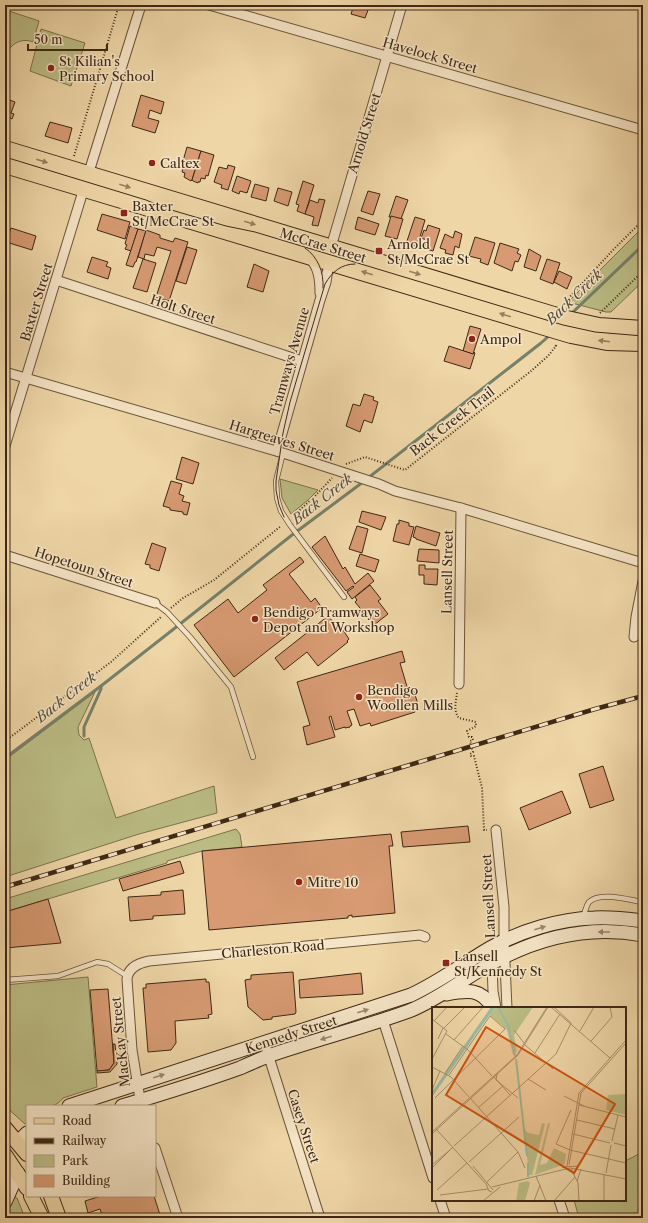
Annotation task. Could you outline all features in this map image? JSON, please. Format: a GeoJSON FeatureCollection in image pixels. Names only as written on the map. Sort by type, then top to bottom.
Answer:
{"type":"FeatureCollection","features":[{"type":"Feature","properties":{"kind":"highway","name":"McCrae Street"},"geometry":{"type":"LineString","coordinates":[[5,149],[86,182],[302,254],[330,255],[566,333],[607,342],[643,343]]}},
{"type":"Feature","properties":{"kind":"highway","name":"McCrae Street"},"geometry":{"type":"LineString","coordinates":[[5,165],[86,182],[330,255],[578,322],[611,327],[643,329]]}},
{"type":"Feature","properties":{"kind":"main road"},"geometry":{"type":"LineString","coordinates":[[5,1128],[22,1137],[26,1151]]}},
{"type":"Feature","properties":{"kind":"main road"},"geometry":{"type":"LineString","coordinates":[[22,1137],[6,1159],[18,1173],[26,1186]]}},
{"type":"Feature","properties":{"kind":"main road"},"geometry":{"type":"LineString","coordinates":[[18,1173],[26,1161]]}},
{"type":"Feature","properties":{"kind":"main road"},"geometry":{"type":"LineString","coordinates":[[32,1197],[42,1218]]}},
{"type":"Feature","properties":{"kind":"main road"},"geometry":{"type":"LineString","coordinates":[[51,1197],[59,1218]]}},
{"type":"Feature","properties":{"kind":"street","name":"Baxter Street"},"geometry":{"type":"LineString","coordinates":[[5,446],[141,5]]}},
{"type":"Feature","properties":{"kind":"street","name":"Havelock Street"},"geometry":{"type":"LineString","coordinates":[[209,5],[643,130]]}},
{"type":"Feature","properties":{"kind":"street","name":"Arnold Street"},"geometry":{"type":"LineString","coordinates":[[330,255],[402,5]]}},
{"type":"Feature","properties":{"kind":"street","name":"Tramways Avenue"},"geometry":{"type":"LineString","coordinates":[[302,254],[312,260],[316,268],[320,282],[320,300]]}},
{"type":"Feature","properties":{"kind":"street","name":"Tramways Avenue"},"geometry":{"type":"LineString","coordinates":[[280,452],[302,361],[326,282],[330,255]]}},
{"type":"Feature","properties":{"kind":"street","name":"Holt Street"},"geometry":{"type":"LineString","coordinates":[[56,280],[302,361]]}},
{"type":"Feature","properties":{"kind":"street","name":"Hargreaves Street"},"geometry":{"type":"LineString","coordinates":[[5,372],[280,452],[379,484],[395,491],[461,508],[643,563]]}},
{"type":"Feature","properties":{"kind":"street","name":"Lansell Street"},"geometry":{"type":"LineString","coordinates":[[459,684],[461,508]]}},
{"type":"Feature","properties":{"kind":"street","name":"Hopetoun Street"},"geometry":{"type":"LineString","coordinates":[[5,555],[155,603]]}},
{"type":"Feature","properties":{"kind":"street"},"geometry":{"type":"LineString","coordinates":[[634,637],[643,580]]}},
{"type":"Feature","properties":{"kind":"street","name":"Lansell Street"},"geometry":{"type":"LineString","coordinates":[[495,1007],[492,963],[501,942],[504,906],[496,830]]}},
{"type":"Feature","properties":{"kind":"street"},"geometry":{"type":"LineString","coordinates":[[501,942],[546,926],[582,919],[611,918],[643,921]]}},
{"type":"Feature","properties":{"kind":"street"},"geometry":{"type":"LineString","coordinates":[[505,956],[538,942],[572,934],[607,932],[643,935]]}},
{"type":"Feature","properties":{"kind":"street","name":"Charleston Road"},"geometry":{"type":"LineString","coordinates":[[127,976],[130,970],[139,964],[149,961],[420,935],[425,937]]}},
{"type":"Feature","properties":{"kind":"street","name":"Lansell Street"},"geometry":{"type":"LineString","coordinates":[[501,942],[505,956],[507,1007]]}},
{"type":"Feature","properties":{"kind":"street","name":"Kennedy Street"},"geometry":{"type":"LineString","coordinates":[[72,1105],[411,995],[438,982],[501,942]]}},
{"type":"Feature","properties":{"kind":"street","name":"Kennedy Street"},"geometry":{"type":"LineString","coordinates":[[128,1105],[141,1103],[268,1056],[411,1010],[441,995],[505,956]]}},
{"type":"Feature","properties":{"kind":"street","name":"MacKay Street"},"geometry":{"type":"LineString","coordinates":[[127,976],[132,1050],[141,1103]]}},
{"type":"Feature","properties":{"kind":"street"},"geometry":{"type":"LineString","coordinates":[[441,995],[472,991],[485,996],[494,1007]]}},
{"type":"Feature","properties":{"kind":"street"},"geometry":{"type":"LineString","coordinates":[[383,1020],[432,1175]]}},
{"type":"Feature","properties":{"kind":"street","name":"Casey Street"},"geometry":{"type":"LineString","coordinates":[[264,1042],[320,1218]]}},
{"type":"Feature","properties":{"kind":"street"},"geometry":{"type":"LineString","coordinates":[[156,1151],[178,1218]]}},
{"type":"Feature","properties":{"kind":"street"},"geometry":{"type":"LineString","coordinates":[[5,1202],[18,1173]]}},
{"type":"Feature","properties":{"kind":"street"},"geometry":{"type":"LineString","coordinates":[[440,1201],[446,1218]]}},
{"type":"Feature","properties":{"kind":"street"},"geometry":{"type":"LineString","coordinates":[[559,1201],[565,1218]]}},
{"type":"Feature","properties":{"kind":"lane"},"geometry":{"type":"LineString","coordinates":[[280,452],[276,490],[279,505],[290,525],[344,597]]}},
{"type":"Feature","properties":{"kind":"lane"},"geometry":{"type":"LineString","coordinates":[[155,603],[162,607],[190,637],[231,687],[253,758]]}},
{"type":"Feature","properties":{"kind":"lane"},"geometry":{"type":"LineString","coordinates":[[582,919],[588,904],[597,898],[606,896],[643,902]]}},
{"type":"Feature","properties":{"kind":"lane"},"geometry":{"type":"LineString","coordinates":[[5,980],[58,976],[93,963],[100,962],[111,965],[127,976]]}},
{"type":"Feature","properties":{"kind":"path"},"geometry":{"type":"LineString","coordinates":[[71,156],[74,157],[119,5]]}},
{"type":"Feature","properties":{"kind":"path"},"geometry":{"type":"LineString","coordinates":[[567,304],[565,302],[573,295],[590,274],[643,220]]}},
{"type":"Feature","properties":{"kind":"path"},"geometry":{"type":"LineString","coordinates":[[600,313],[643,271]]}},
{"type":"Feature","properties":{"kind":"path","name":"Back Creek Trail"},"geometry":{"type":"LineString","coordinates":[[343,465],[365,457],[405,470],[531,371],[548,356],[556,346],[554,345]]}},
{"type":"Feature","properties":{"kind":"path"},"geometry":{"type":"LineString","coordinates":[[459,684],[456,713],[459,718],[476,722],[476,726],[467,731],[469,737],[472,737],[473,740],[470,741],[473,752],[470,754],[471,756],[474,756],[482,788],[484,830],[496,830]]}},
{"type":"Feature","properties":{"kind":"green space"},"geometry":{"type":"Polygon","coordinates":[[[9,11],[39,21],[33,42],[26,40],[13,45],[9,50],[5,67],[5,23],[9,11]]]}},
{"type":"Feature","properties":{"kind":"green space"},"geometry":{"type":"Polygon","coordinates":[[[41,29],[85,43],[71,86],[30,71],[41,29]]]}},
{"type":"Feature","properties":{"kind":"green space"},"geometry":{"type":"Polygon","coordinates":[[[643,227],[643,281],[611,312],[568,302],[643,227]]]}},
{"type":"Feature","properties":{"kind":"green space"},"geometry":{"type":"Polygon","coordinates":[[[280,479],[318,490],[291,514],[282,498],[280,479]]]}},
{"type":"Feature","properties":{"kind":"green space"},"geometry":{"type":"Polygon","coordinates":[[[95,692],[78,727],[79,735],[84,740],[89,738],[116,818],[214,786],[217,813],[139,834],[5,877],[5,760],[95,692]]]}},
{"type":"Feature","properties":{"kind":"green space"},"geometry":{"type":"Polygon","coordinates":[[[236,829],[240,834],[242,847],[202,851],[5,912],[5,899],[236,829]]]}},
{"type":"Feature","properties":{"kind":"green space"},"geometry":{"type":"Polygon","coordinates":[[[88,977],[97,1087],[63,1098],[60,1102],[54,1105],[26,1105],[25,1124],[5,1106],[5,985],[88,977]]]}},
{"type":"Feature","properties":{"kind":"green space"},"geometry":{"type":"Polygon","coordinates":[[[643,1152],[643,1218],[579,1218],[574,1201],[626,1201],[626,1160],[643,1152]]]}},
{"type":"Feature","properties":{"kind":"green space"},"geometry":{"type":"Polygon","coordinates":[[[13,1197],[17,1198],[25,1218],[6,1218],[13,1197]]]}},
{"type":"Feature","properties":{"kind":"building"},"geometry":{"type":"Polygon","coordinates":[[[354,5],[370,5],[365,18],[351,14],[354,5]]]}},
{"type":"Feature","properties":{"kind":"building"},"geometry":{"type":"Polygon","coordinates":[[[141,95],[164,102],[161,114],[150,110],[148,118],[159,121],[155,133],[132,126],[141,95]]]}},
{"type":"Feature","properties":{"kind":"building"},"geometry":{"type":"Polygon","coordinates":[[[7,99],[15,102],[11,113],[14,114],[12,119],[10,118],[7,125],[5,125],[5,102],[7,99]]]}},
{"type":"Feature","properties":{"kind":"building"},"geometry":{"type":"Polygon","coordinates":[[[50,122],[72,128],[68,143],[45,136],[50,122]]]}},
{"type":"Feature","properties":{"kind":"building"},"geometry":{"type":"Polygon","coordinates":[[[187,147],[201,151],[191,181],[184,177],[185,173],[182,172],[183,168],[181,168],[187,147]]]}},
{"type":"Feature","properties":{"kind":"building"},"geometry":{"type":"Polygon","coordinates":[[[201,151],[214,155],[208,176],[206,175],[205,179],[201,178],[200,182],[198,183],[192,180],[201,151]]]}},
{"type":"Feature","properties":{"kind":"building"},"geometry":{"type":"Polygon","coordinates":[[[228,165],[235,167],[228,190],[221,188],[222,185],[214,182],[219,167],[227,169],[228,165]]]}},
{"type":"Feature","properties":{"kind":"building"},"geometry":{"type":"Polygon","coordinates":[[[237,176],[251,181],[247,193],[240,191],[239,194],[232,191],[237,176]]]}},
{"type":"Feature","properties":{"kind":"building"},"geometry":{"type":"Polygon","coordinates":[[[303,181],[314,185],[305,214],[297,211],[299,205],[296,204],[303,181]]]}},
{"type":"Feature","properties":{"kind":"building"},"geometry":{"type":"Polygon","coordinates":[[[255,184],[269,188],[266,201],[251,197],[255,184]]]}},
{"type":"Feature","properties":{"kind":"building"},"geometry":{"type":"Polygon","coordinates":[[[278,188],[292,192],[288,206],[274,201],[278,188]]]}},
{"type":"Feature","properties":{"kind":"building"},"geometry":{"type":"Polygon","coordinates":[[[368,191],[380,194],[373,215],[361,211],[368,191]]]}},
{"type":"Feature","properties":{"kind":"building"},"geometry":{"type":"Polygon","coordinates":[[[396,196],[408,200],[401,219],[389,217],[396,196]]]}},
{"type":"Feature","properties":{"kind":"building"},"geometry":{"type":"Polygon","coordinates":[[[319,199],[325,200],[318,226],[312,225],[314,217],[305,214],[310,200],[318,203],[319,199]]]}},
{"type":"Feature","properties":{"kind":"building"},"geometry":{"type":"Polygon","coordinates":[[[102,214],[130,222],[125,239],[97,230],[102,214]]]}},
{"type":"Feature","properties":{"kind":"building"},"geometry":{"type":"Polygon","coordinates":[[[391,216],[403,219],[397,239],[385,236],[391,216]]]}},
{"type":"Feature","properties":{"kind":"building"},"geometry":{"type":"Polygon","coordinates":[[[358,217],[379,224],[375,235],[355,229],[358,217]]]}},
{"type":"Feature","properties":{"kind":"building"},"geometry":{"type":"Polygon","coordinates":[[[415,217],[425,220],[417,247],[407,241],[415,217]]]}},
{"type":"Feature","properties":{"kind":"building"},"geometry":{"type":"Polygon","coordinates":[[[428,225],[440,229],[433,251],[424,248],[427,240],[421,238],[428,225]]]}},
{"type":"Feature","properties":{"kind":"building"},"geometry":{"type":"Polygon","coordinates":[[[130,226],[138,229],[131,251],[125,249],[130,226]]]}},
{"type":"Feature","properties":{"kind":"building"},"geometry":{"type":"Polygon","coordinates":[[[11,228],[36,236],[32,250],[6,242],[11,228]]]}},
{"type":"Feature","properties":{"kind":"building"},"geometry":{"type":"Polygon","coordinates":[[[138,229],[146,231],[133,267],[126,265],[138,229]]]}},
{"type":"Feature","properties":{"kind":"building"},"geometry":{"type":"Polygon","coordinates":[[[146,230],[160,235],[160,238],[173,242],[175,238],[188,242],[169,301],[156,297],[171,251],[157,247],[154,256],[145,254],[144,259],[138,257],[146,230]]]}},
{"type":"Feature","properties":{"kind":"building"},"geometry":{"type":"Polygon","coordinates":[[[455,231],[462,234],[459,248],[455,246],[453,255],[445,253],[446,250],[440,248],[445,234],[453,238],[455,231]]]}},
{"type":"Feature","properties":{"kind":"building"},"geometry":{"type":"Polygon","coordinates":[[[475,237],[495,243],[488,265],[480,262],[481,259],[469,256],[475,237]]]}},
{"type":"Feature","properties":{"kind":"building"},"geometry":{"type":"Polygon","coordinates":[[[500,243],[519,249],[517,253],[521,255],[518,262],[515,261],[512,271],[494,263],[500,243]]]}},
{"type":"Feature","properties":{"kind":"building"},"geometry":{"type":"Polygon","coordinates":[[[187,247],[197,250],[186,284],[176,281],[187,247]]]}},
{"type":"Feature","properties":{"kind":"building"},"geometry":{"type":"Polygon","coordinates":[[[529,249],[541,256],[536,271],[524,267],[529,249]]]}},
{"type":"Feature","properties":{"kind":"building"},"geometry":{"type":"Polygon","coordinates":[[[92,257],[108,262],[106,266],[111,268],[108,279],[87,272],[92,257]]]}},
{"type":"Feature","properties":{"kind":"building"},"geometry":{"type":"Polygon","coordinates":[[[143,259],[156,263],[147,292],[133,288],[143,259]]]}},
{"type":"Feature","properties":{"kind":"building"},"geometry":{"type":"Polygon","coordinates":[[[547,259],[560,263],[553,284],[540,279],[547,259]]]}},
{"type":"Feature","properties":{"kind":"building"},"geometry":{"type":"Polygon","coordinates":[[[254,264],[269,271],[263,292],[247,287],[254,264]]]}},
{"type":"Feature","properties":{"kind":"building"},"geometry":{"type":"Polygon","coordinates":[[[559,271],[572,277],[567,289],[554,282],[559,271]]]}},
{"type":"Feature","properties":{"kind":"building","name":"Ampol"},"geometry":{"type":"Polygon","coordinates":[[[470,326],[481,329],[473,354],[463,351],[470,326]]]}},
{"type":"Feature","properties":{"kind":"building"},"geometry":{"type":"Polygon","coordinates":[[[449,346],[473,354],[474,352],[475,353],[470,369],[444,361],[449,346]]]}},
{"type":"Feature","properties":{"kind":"building"},"geometry":{"type":"Polygon","coordinates":[[[364,394],[374,397],[373,400],[378,402],[372,423],[364,420],[360,432],[346,426],[353,404],[360,406],[364,394]]]}},
{"type":"Feature","properties":{"kind":"building"},"geometry":{"type":"Polygon","coordinates":[[[182,457],[199,463],[193,484],[176,479],[182,457]]]}},
{"type":"Feature","properties":{"kind":"building"},"geometry":{"type":"Polygon","coordinates":[[[171,481],[182,484],[179,494],[184,496],[182,501],[190,503],[187,515],[183,514],[183,512],[170,510],[170,508],[163,506],[171,481]]]}},
{"type":"Feature","properties":{"kind":"building"},"geometry":{"type":"Polygon","coordinates":[[[362,511],[386,517],[381,530],[359,522],[362,511]]]}},
{"type":"Feature","properties":{"kind":"building"},"geometry":{"type":"Polygon","coordinates":[[[399,520],[409,523],[409,526],[414,527],[409,545],[393,541],[399,520]]]}},
{"type":"Feature","properties":{"kind":"building"},"geometry":{"type":"Polygon","coordinates":[[[357,526],[368,529],[362,553],[349,549],[357,526]]]}},
{"type":"Feature","properties":{"kind":"building"},"geometry":{"type":"Polygon","coordinates":[[[416,526],[440,533],[436,546],[413,537],[416,526]]]}},
{"type":"Feature","properties":{"kind":"building"},"geometry":{"type":"Polygon","coordinates":[[[325,536],[343,569],[345,567],[355,584],[368,573],[374,581],[352,599],[347,592],[354,587],[353,586],[346,591],[312,547],[325,536]]]}},
{"type":"Feature","properties":{"kind":"building"},"geometry":{"type":"Polygon","coordinates":[[[152,543],[166,548],[159,571],[150,568],[150,565],[145,564],[152,543]]]}},
{"type":"Feature","properties":{"kind":"building"},"geometry":{"type":"Polygon","coordinates":[[[419,549],[439,550],[439,563],[417,561],[419,549]]]}},
{"type":"Feature","properties":{"kind":"building"},"geometry":{"type":"Polygon","coordinates":[[[360,554],[379,560],[375,572],[356,566],[360,554]]]}},
{"type":"Feature","properties":{"kind":"building","name":"Bendigo Tramways Depot and Workshop"},"geometry":{"type":"Polygon","coordinates":[[[300,557],[304,562],[289,574],[311,602],[315,598],[322,608],[234,677],[194,625],[228,599],[238,613],[267,590],[263,585],[300,557]]]}},
{"type":"Feature","properties":{"kind":"building"},"geometry":{"type":"Polygon","coordinates":[[[419,565],[425,565],[425,569],[438,569],[437,585],[424,584],[424,575],[419,575],[419,565]]]}},
{"type":"Feature","properties":{"kind":"building"},"geometry":{"type":"Polygon","coordinates":[[[370,585],[381,599],[378,601],[388,614],[374,625],[355,602],[357,600],[355,597],[370,585]]]}},
{"type":"Feature","properties":{"kind":"building"},"geometry":{"type":"Polygon","coordinates":[[[328,616],[339,629],[341,627],[349,639],[347,641],[348,642],[318,666],[307,652],[284,670],[275,658],[328,616]]]}},
{"type":"Feature","properties":{"kind":"building","name":"Bendigo Woollen Mills"},"geometry":{"type":"Polygon","coordinates":[[[402,651],[405,662],[400,663],[408,690],[413,689],[418,704],[414,706],[415,712],[371,726],[370,723],[360,726],[354,709],[347,711],[352,725],[350,727],[335,730],[331,716],[329,717],[335,737],[307,745],[303,727],[310,725],[297,682],[402,651]]]}},
{"type":"Feature","properties":{"kind":"building"},"geometry":{"type":"Polygon","coordinates":[[[603,766],[614,800],[590,808],[579,774],[603,766]]]}},
{"type":"Feature","properties":{"kind":"building"},"geometry":{"type":"Polygon","coordinates":[[[562,791],[571,813],[529,830],[520,808],[562,791]]]}},
{"type":"Feature","properties":{"kind":"building"},"geometry":{"type":"Polygon","coordinates":[[[468,826],[470,842],[403,847],[401,832],[468,826]]]}},
{"type":"Feature","properties":{"kind":"building","name":"Mitre 10"},"geometry":{"type":"Polygon","coordinates":[[[391,834],[393,846],[389,846],[395,913],[352,917],[352,915],[348,916],[348,918],[209,930],[202,851],[391,834]]]}},
{"type":"Feature","properties":{"kind":"building"},"geometry":{"type":"Polygon","coordinates":[[[180,861],[184,873],[123,891],[119,879],[180,861]]]}},
{"type":"Feature","properties":{"kind":"building"},"geometry":{"type":"Polygon","coordinates":[[[183,890],[185,914],[153,916],[153,919],[130,921],[128,897],[161,895],[161,892],[183,890]]]}},
{"type":"Feature","properties":{"kind":"building"},"geometry":{"type":"Polygon","coordinates":[[[48,899],[61,943],[5,948],[5,912],[48,899]]]}},
{"type":"Feature","properties":{"kind":"building"},"geometry":{"type":"Polygon","coordinates":[[[293,972],[295,1014],[272,1017],[272,1019],[263,1020],[248,1007],[245,980],[251,979],[251,975],[293,972]]]}},
{"type":"Feature","properties":{"kind":"building"},"geometry":{"type":"Polygon","coordinates":[[[361,973],[363,994],[300,998],[299,980],[361,973]]]}},
{"type":"Feature","properties":{"kind":"building"},"geometry":{"type":"Polygon","coordinates":[[[206,979],[206,982],[209,982],[212,1014],[208,1015],[209,1018],[175,1021],[176,1043],[171,1050],[148,1052],[143,988],[146,988],[146,984],[206,979]]]}},
{"type":"Feature","properties":{"kind":"building"},"geometry":{"type":"Polygon","coordinates":[[[108,989],[114,1063],[109,1070],[97,1071],[90,990],[108,989]]]}},
{"type":"Feature","properties":{"kind":"building"},"geometry":{"type":"Polygon","coordinates":[[[113,1044],[115,1044],[117,1064],[110,1072],[97,1073],[97,1071],[109,1070],[114,1063],[113,1044]]]}},
{"type":"Feature","properties":{"kind":"building"},"geometry":{"type":"Polygon","coordinates":[[[98,1197],[154,1197],[161,1218],[103,1218],[100,1209],[88,1213],[85,1201],[98,1197]]]}},
{"type":"Feature","properties":{"kind":"waterway","name":"Back Creek"},"geometry":{"type":"LineString","coordinates":[[571,314],[643,245]]}},
{"type":"Feature","properties":{"kind":"waterway","name":"Back Creek"},"geometry":{"type":"LineString","coordinates":[[5,758],[101,686],[292,535],[359,485],[550,335]]}},
{"type":"Feature","properties":{"kind":"waterway"},"geometry":{"type":"LineString","coordinates":[[84,736],[84,727],[101,686]]}},
{"type":"Feature","properties":{"kind":"tram line"},"geometry":{"type":"LineString","coordinates":[[5,157],[146,200],[168,209],[226,226],[255,232],[563,325],[595,332],[643,336]]}},
{"type":"Feature","properties":{"kind":"tram line"},"geometry":{"type":"LineString","coordinates":[[305,248],[317,260],[321,271],[323,288]]}},
{"type":"Feature","properties":{"kind":"tram line"},"geometry":{"type":"LineString","coordinates":[[284,517],[279,505],[276,481],[283,433],[290,402],[325,284],[341,267],[355,264]]}},
{"type":"Feature","properties":{"kind":"railway"},"geometry":{"type":"LineString","coordinates":[[5,887],[595,709],[643,696]]}},
{"type":"Feature","properties":{"kind":"place","name":"St Kilian's Primary School"},"geometry":{"type":"Point","coordinates":[51,68]}},
{"type":"Feature","properties":{"kind":"place","name":"Caltex"},"geometry":{"type":"Point","coordinates":[152,163]}},
{"type":"Feature","properties":{"kind":"place","name":"Baxter St/McCrae St"},"geometry":{"type":"Point","coordinates":[124,213]}},
{"type":"Feature","properties":{"kind":"place","name":"Arnold St/McCrae St"},"geometry":{"type":"Point","coordinates":[379,251]}},
{"type":"Feature","properties":{"kind":"place","name":"Ampol"},"geometry":{"type":"Point","coordinates":[472,339]}},
{"type":"Feature","properties":{"kind":"place","name":"Bendigo Tramways Depot and Workshop"},"geometry":{"type":"Point","coordinates":[255,619]}},
{"type":"Feature","properties":{"kind":"place","name":"Bendigo Woollen Mills"},"geometry":{"type":"Point","coordinates":[359,697]}},
{"type":"Feature","properties":{"kind":"place","name":"Mitre 10"},"geometry":{"type":"Point","coordinates":[299,882]}},
{"type":"Feature","properties":{"kind":"place","name":"Lansell St/Kennedy St"},"geometry":{"type":"Point","coordinates":[446,963]}}]}
